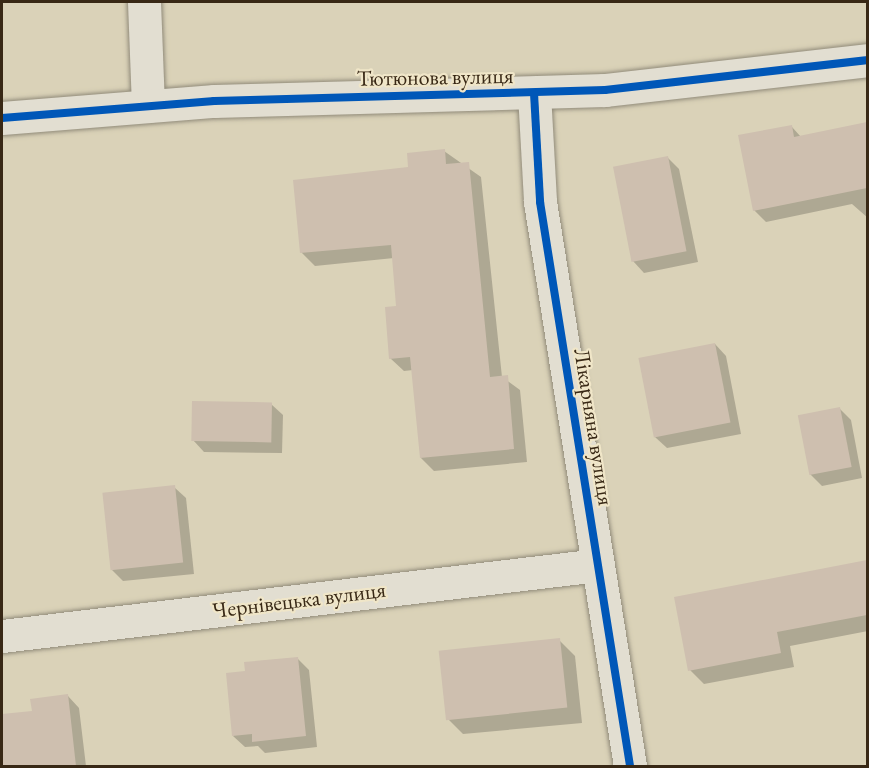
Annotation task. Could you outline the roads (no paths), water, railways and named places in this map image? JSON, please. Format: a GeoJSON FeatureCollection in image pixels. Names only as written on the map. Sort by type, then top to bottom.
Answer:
{"type":"FeatureCollection","features":[{"type":"Feature","properties":{"kind":"street"},"geometry":{"type":"LineString","coordinates":[[144,2],[148,106]]}},
{"type":"Feature","properties":{"kind":"street","name":"Тютюнова вулиця"},"geometry":{"type":"LineString","coordinates":[[2,118],[148,106],[605,90],[867,60]]}},
{"type":"Feature","properties":{"kind":"street","name":"Лікарняна вулиця"},"geometry":{"type":"LineString","coordinates":[[534,93],[540,202],[630,766]]}},
{"type":"Feature","properties":{"kind":"street","name":"Чернівецька вулиця"},"geometry":{"type":"LineString","coordinates":[[2,636],[598,566]]}}]}
